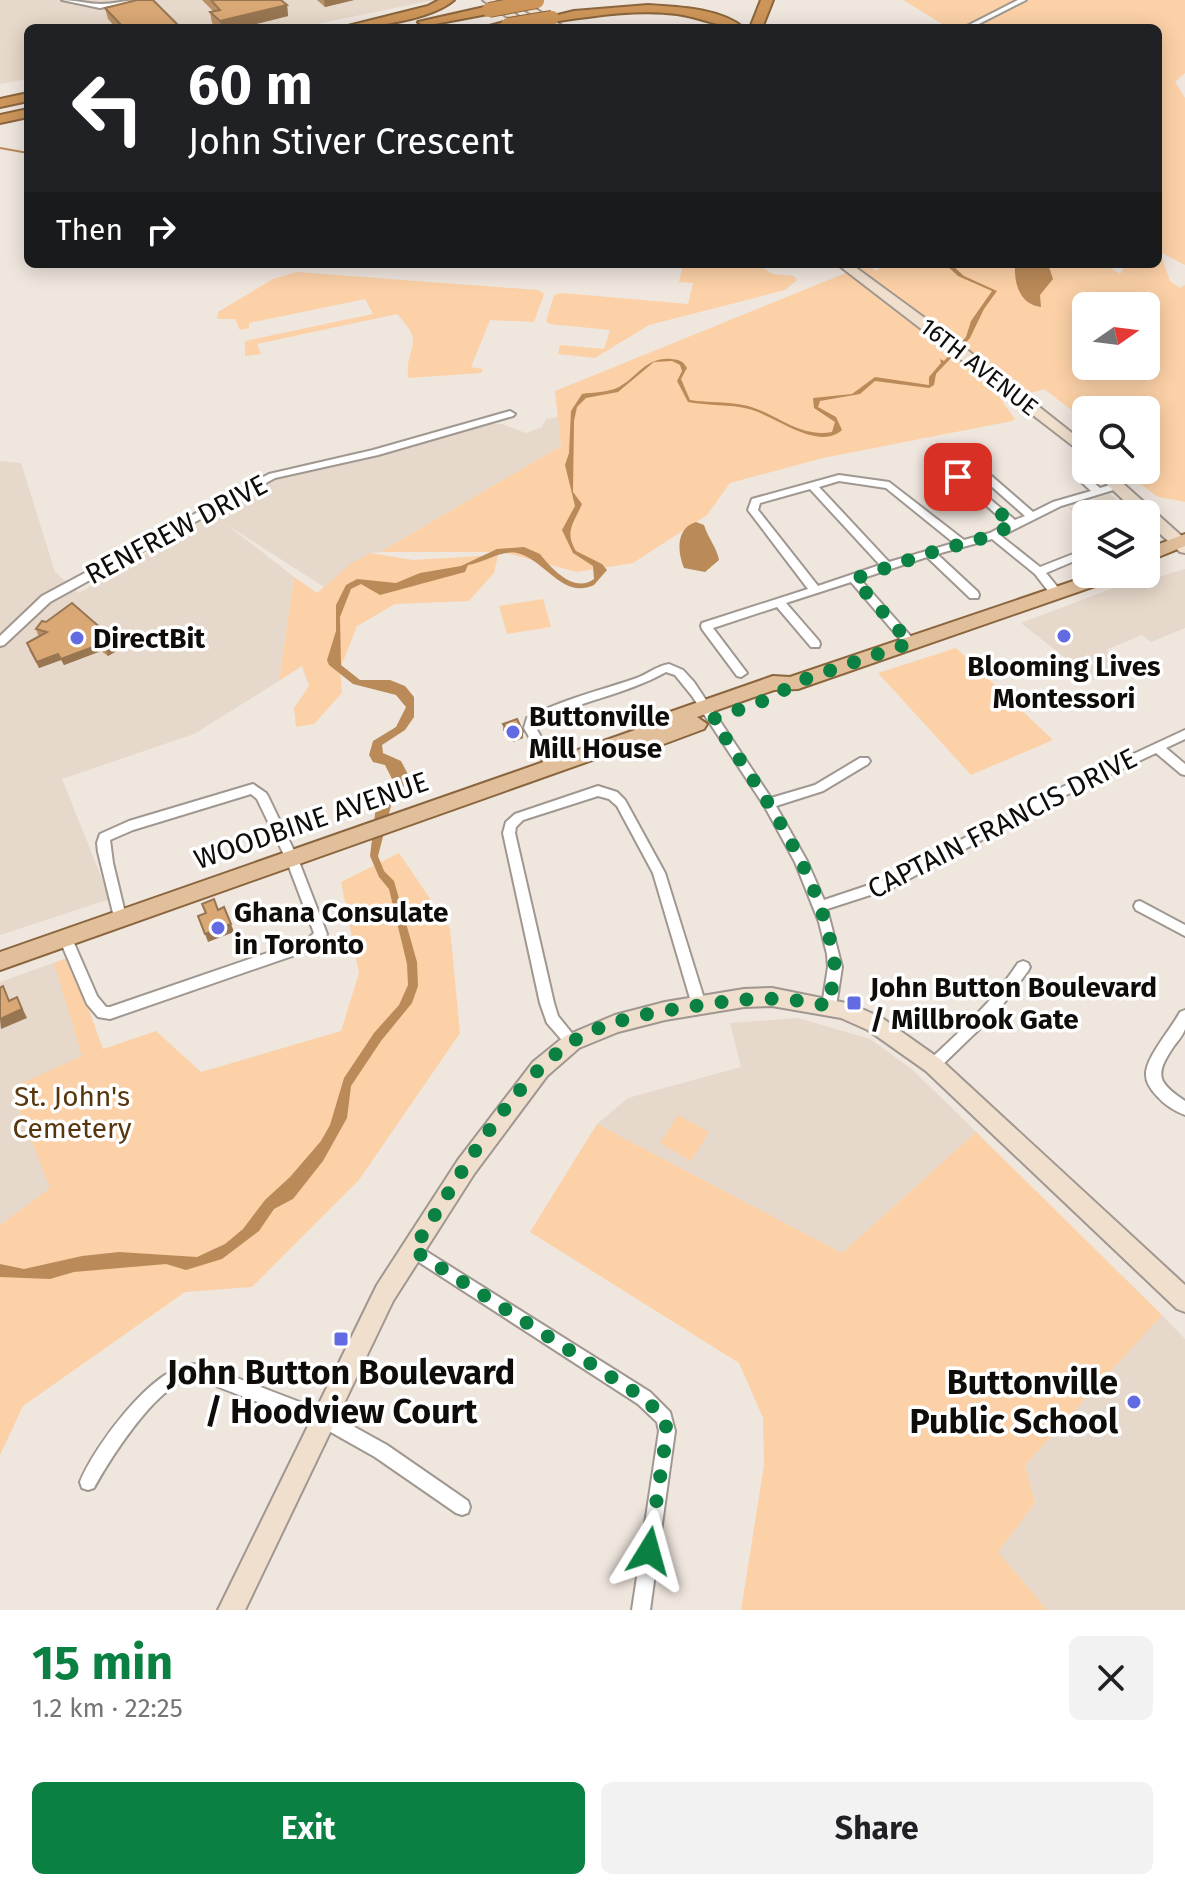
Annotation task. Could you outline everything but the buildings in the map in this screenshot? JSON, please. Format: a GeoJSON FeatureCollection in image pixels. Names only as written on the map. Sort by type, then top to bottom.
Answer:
{"type":"FeatureCollection","features":[{"type":"Feature","properties":{"kind":"highway"},"geometry":{"type":"LineString","coordinates":[[364,24],[432,9],[448,0]]}},
{"type":"Feature","properties":{"kind":"highway"},"geometry":{"type":"LineString","coordinates":[[415,24],[523,0]]}},
{"type":"Feature","properties":{"kind":"highway"},"geometry":{"type":"LineString","coordinates":[[506,24],[548,12],[614,0]]}},
{"type":"Feature","properties":{"kind":"highway"},"geometry":{"type":"LineString","coordinates":[[758,24],[767,0]]}},
{"type":"Feature","properties":{"kind":"highway"},"geometry":{"type":"LineString","coordinates":[[488,6],[548,12],[656,4],[698,8],[733,24]]}},
{"type":"Feature","properties":{"kind":"highway"},"geometry":{"type":"LineString","coordinates":[[0,103],[24,98]]}},
{"type":"Feature","properties":{"kind":"highway"},"geometry":{"type":"LineString","coordinates":[[0,119],[24,114]]}},
{"type":"Feature","properties":{"kind":"main road"},"geometry":{"type":"LineString","coordinates":[[515,0],[548,12]]}},
{"type":"Feature","properties":{"kind":"main road"},"geometry":{"type":"LineString","coordinates":[[488,6],[522,24]]}},
{"type":"Feature","properties":{"kind":"main road","name":"16TH AVENUE"},"geometry":{"type":"LineString","coordinates":[[849,268],[947,341],[1072,442]]}},
{"type":"Feature","properties":{"kind":"main road","name":"16TH AVENUE"},"geometry":{"type":"LineString","coordinates":[[857,268],[877,287]]}},
{"type":"Feature","properties":{"kind":"main road"},"geometry":{"type":"LineString","coordinates":[[1115,484],[1184,544]]}},
{"type":"Feature","properties":{"kind":"main road"},"geometry":{"type":"LineString","coordinates":[[1126,484],[1184,544]]}},
{"type":"Feature","properties":{"kind":"main road"},"geometry":{"type":"LineString","coordinates":[[1160,552],[1184,544]]}},
{"type":"Feature","properties":{"kind":"main road"},"geometry":{"type":"LineString","coordinates":[[1160,560],[1184,544]]}},
{"type":"Feature","properties":{"kind":"main road","name":"WOODBINE AVENUE"},"geometry":{"type":"LineString","coordinates":[[0,961],[642,735],[661,738],[709,713],[777,696],[791,684],[1072,588]]}},
{"type":"Feature","properties":{"kind":"main road"},"geometry":{"type":"LineString","coordinates":[[231,1610],[385,1293],[413,1250],[503,1114],[530,1080],[572,1042],[615,1024],[699,1005],[772,997],[829,1006],[875,1024],[900,1038],[933,1065],[1185,1301]]}},
{"type":"Feature","properties":{"kind":"street"},"geometry":{"type":"LineString","coordinates":[[65,0],[100,6],[137,0]]}},
{"type":"Feature","properties":{"kind":"street"},"geometry":{"type":"LineString","coordinates":[[974,24],[1023,0]]}},
{"type":"Feature","properties":{"kind":"street","name":"RENFREW DRIVE"},"geometry":{"type":"LineString","coordinates":[[0,642],[46,599],[272,476],[366,455],[510,414]]}},
{"type":"Feature","properties":{"kind":"street"},"geometry":{"type":"LineString","coordinates":[[1013,524],[958,477],[952,470],[955,466],[977,468],[1032,516]]}},
{"type":"Feature","properties":{"kind":"street"},"geometry":{"type":"LineString","coordinates":[[816,591],[753,510],[756,501],[839,478],[889,485],[961,543]]}},
{"type":"Feature","properties":{"kind":"street"},"geometry":{"type":"LineString","coordinates":[[1089,484],[1097,491]]}},
{"type":"Feature","properties":{"kind":"street"},"geometry":{"type":"LineString","coordinates":[[812,485],[887,567]]}},
{"type":"Feature","properties":{"kind":"street"},"geometry":{"type":"LineString","coordinates":[[741,673],[706,626],[929,553],[994,535],[1057,504],[1117,486]]}},
{"type":"Feature","properties":{"kind":"street"},"geometry":{"type":"LineString","coordinates":[[994,535],[1039,572],[1056,593]]}},
{"type":"Feature","properties":{"kind":"street"},"geometry":{"type":"LineString","coordinates":[[929,553],[974,595]]}},
{"type":"Feature","properties":{"kind":"street"},"geometry":{"type":"LineString","coordinates":[[1039,572],[1072,558]]}},
{"type":"Feature","properties":{"kind":"street"},"geometry":{"type":"LineString","coordinates":[[854,579],[910,643]]}},
{"type":"Feature","properties":{"kind":"street"},"geometry":{"type":"LineString","coordinates":[[780,603],[815,644]]}},
{"type":"Feature","properties":{"kind":"street"},"geometry":{"type":"LineString","coordinates":[[552,767],[530,728],[531,721],[630,685],[667,668],[678,672],[769,803],[794,847],[830,937],[835,967],[829,1006]]}},
{"type":"Feature","properties":{"kind":"street","name":"CAPTAIN FRANCIS DRIVE"},"geometry":{"type":"LineString","coordinates":[[818,907],[888,884],[1060,793],[1185,734]]}},
{"type":"Feature","properties":{"kind":"street"},"geometry":{"type":"LineString","coordinates":[[1157,747],[1185,771]]}},
{"type":"Feature","properties":{"kind":"street"},"geometry":{"type":"LineString","coordinates":[[769,803],[819,788],[864,761]]}},
{"type":"Feature","properties":{"kind":"street"},"geometry":{"type":"LineString","coordinates":[[65,938],[97,1008],[103,1013],[110,1013],[318,939],[321,934],[292,859],[262,796],[253,789],[112,831],[104,837],[101,845],[120,917]]}},
{"type":"Feature","properties":{"kind":"street"},"geometry":{"type":"LineString","coordinates":[[572,1042],[552,1019],[547,1003],[509,833],[510,825],[519,817],[589,793],[598,791],[613,795],[653,861],[699,1005]]}},
{"type":"Feature","properties":{"kind":"street"},"geometry":{"type":"LineString","coordinates":[[1140,906],[1185,931]]}},
{"type":"Feature","properties":{"kind":"street"},"geometry":{"type":"LineString","coordinates":[[933,1065],[1005,996],[1023,967]]}},
{"type":"Feature","properties":{"kind":"street"},"geometry":{"type":"LineString","coordinates":[[1185,1016],[1177,1036],[1153,1063],[1152,1079],[1161,1093],[1185,1109]]}},
{"type":"Feature","properties":{"kind":"street"},"geometry":{"type":"LineString","coordinates":[[413,1250],[644,1398],[664,1418],[667,1431],[641,1610]]}},
{"type":"Feature","properties":{"kind":"street"},"geometry":{"type":"LineString","coordinates":[[88,1482],[124,1425],[184,1373],[203,1373],[325,1420],[381,1451],[462,1507]]}},
{"type":"Feature","properties":{"kind":"shaded area"},"geometry":{"type":"Polygon","coordinates":[[[0,0],[434,0],[317,24],[24,24],[24,80],[0,84],[0,0]]]}},
{"type":"Feature","properties":{"kind":"shaded area"},"geometry":{"type":"Polygon","coordinates":[[[949,268],[955,268],[964,276],[997,291],[970,338],[936,374],[934,385],[929,388],[875,381],[860,394],[820,401],[818,407],[836,417],[842,430],[832,436],[809,435],[749,409],[688,402],[677,381],[682,371],[680,365],[672,361],[654,362],[618,392],[586,398],[577,407],[574,421],[573,492],[582,504],[572,527],[571,538],[576,551],[602,564],[607,570],[594,585],[572,587],[527,557],[511,553],[468,565],[465,572],[380,595],[361,584],[351,589],[340,617],[341,665],[360,680],[390,680],[405,686],[414,697],[414,717],[405,730],[382,745],[383,753],[401,761],[410,778],[392,802],[378,856],[384,871],[394,881],[417,962],[418,986],[412,1003],[381,1041],[351,1086],[347,1118],[323,1161],[293,1199],[274,1209],[259,1231],[222,1259],[186,1270],[166,1264],[74,1272],[50,1279],[0,1277],[0,1264],[24,1269],[82,1256],[119,1252],[197,1257],[225,1244],[243,1229],[265,1200],[321,1141],[330,1125],[344,1078],[374,1033],[399,1005],[408,985],[407,964],[389,889],[379,877],[370,856],[376,806],[393,781],[385,765],[373,762],[369,755],[373,741],[396,727],[406,707],[396,695],[353,684],[329,665],[327,660],[336,631],[336,605],[346,585],[357,579],[396,583],[420,573],[461,566],[497,549],[524,547],[540,554],[557,572],[571,581],[586,583],[594,579],[593,566],[573,553],[562,530],[575,506],[565,465],[569,453],[571,411],[582,394],[614,389],[655,361],[675,359],[687,368],[681,379],[690,400],[748,406],[799,429],[832,432],[835,422],[814,408],[813,398],[852,394],[875,377],[929,385],[929,377],[941,363],[940,359],[944,361],[966,337],[971,321],[992,291],[958,276],[949,268]]]}},
{"type":"Feature","properties":{"kind":"shaded area"},"geometry":{"type":"Polygon","coordinates":[[[1015,268],[1049,268],[1053,279],[1040,295],[1041,307],[1023,297],[1015,268]]]}},
{"type":"Feature","properties":{"kind":"shaded area"},"geometry":{"type":"Polygon","coordinates":[[[558,417],[561,446],[380,552],[371,553],[324,587],[226,524],[294,577],[279,681],[194,734],[62,779],[110,899],[0,935],[0,461],[21,463],[55,572],[79,593],[275,479],[360,461],[486,424],[502,424],[526,433],[542,427],[546,419],[558,417]]]}},
{"type":"Feature","properties":{"kind":"shaded area"},"geometry":{"type":"Polygon","coordinates":[[[1110,494],[1117,500],[1092,500],[1110,494]]]}},
{"type":"Feature","properties":{"kind":"shaded area"},"geometry":{"type":"Polygon","coordinates":[[[696,522],[704,525],[719,560],[705,572],[684,568],[680,554],[680,541],[685,529],[696,522]]]}},
{"type":"Feature","properties":{"kind":"shaded area"},"geometry":{"type":"Polygon","coordinates":[[[1185,569],[1185,628],[1151,642],[1142,635],[1106,650],[1126,668],[1093,680],[1021,623],[1114,588],[1160,588],[1160,576],[1185,569]]]}},
{"type":"Feature","properties":{"kind":"shaded area"},"geometry":{"type":"Polygon","coordinates":[[[70,957],[102,1049],[140,1123],[0,1225],[0,982],[70,957]]]}},
{"type":"Feature","properties":{"kind":"shaded area"},"geometry":{"type":"Polygon","coordinates":[[[798,1018],[870,1039],[913,1070],[976,1132],[842,1253],[597,1124],[628,1098],[741,1067],[730,1023],[798,1018]]]}},
{"type":"Feature","properties":{"kind":"shaded area","name":"Buttonville Public School"},"geometry":{"type":"Polygon","coordinates":[[[1162,1315],[1185,1339],[1185,1610],[1047,1610],[997,1552],[1035,1503],[1025,1465],[1162,1315]]]}},
{"type":"Feature","properties":{"kind":"green space"},"geometry":{"type":"Polygon","coordinates":[[[903,0],[1185,0],[1185,73],[1175,82],[1185,98],[1185,265],[1162,253],[1162,24],[942,24],[903,0]]]}},
{"type":"Feature","properties":{"kind":"green space"},"geometry":{"type":"Polygon","coordinates":[[[1162,258],[1170,281],[1180,288],[1185,285],[1185,502],[1158,497],[1141,484],[1160,484],[1160,396],[1072,396],[1072,410],[1044,389],[1002,401],[1015,419],[1012,421],[823,458],[730,483],[707,515],[633,563],[577,572],[502,552],[380,552],[561,446],[555,391],[858,268],[876,271],[880,268],[1110,268],[1120,274],[1124,268],[1162,268],[1162,258]]]}},
{"type":"Feature","properties":{"kind":"green space"},"geometry":{"type":"Polygon","coordinates":[[[682,268],[763,268],[773,274],[794,276],[797,280],[785,290],[649,325],[595,358],[558,354],[560,345],[604,349],[610,330],[549,324],[546,321],[554,295],[562,293],[688,304],[693,283],[679,282],[682,268]]]}},
{"type":"Feature","properties":{"kind":"green space"},"geometry":{"type":"Polygon","coordinates":[[[297,272],[538,290],[544,294],[534,322],[490,320],[471,367],[483,369],[481,373],[408,378],[413,339],[397,314],[257,344],[261,354],[245,356],[245,341],[373,314],[365,299],[249,323],[249,328],[240,330],[235,319],[217,319],[218,312],[273,279],[297,272]]]}},
{"type":"Feature","properties":{"kind":"green space"},"geometry":{"type":"Polygon","coordinates":[[[371,553],[413,560],[498,555],[494,573],[469,601],[395,604],[357,626],[340,669],[342,693],[314,724],[296,727],[294,708],[309,686],[302,666],[279,681],[294,577],[317,593],[352,563],[371,553]]]}},
{"type":"Feature","properties":{"kind":"green space"},"geometry":{"type":"Polygon","coordinates":[[[543,599],[551,627],[507,634],[499,606],[543,599]]]}},
{"type":"Feature","properties":{"kind":"green space"},"geometry":{"type":"Polygon","coordinates":[[[956,648],[1053,740],[971,775],[878,673],[956,648]]]}},
{"type":"Feature","properties":{"kind":"green space","name":"St. John's Cemetery"},"geometry":{"type":"Polygon","coordinates":[[[399,853],[450,928],[460,1033],[359,1180],[252,1287],[185,1292],[23,1406],[0,1455],[0,1225],[50,1188],[11,1088],[82,1056],[54,963],[70,957],[103,1049],[156,1031],[201,1072],[341,1031],[359,973],[341,882],[399,853]]]}},
{"type":"Feature","properties":{"kind":"green space"},"geometry":{"type":"Polygon","coordinates":[[[678,1115],[709,1132],[691,1161],[660,1143],[678,1115]]]}},
{"type":"Feature","properties":{"kind":"green space"},"geometry":{"type":"Polygon","coordinates":[[[597,1124],[842,1253],[976,1132],[1162,1315],[1025,1465],[1035,1503],[998,1552],[1047,1610],[741,1610],[764,1465],[763,1418],[739,1363],[530,1232],[597,1124]]]}},
{"type":"Feature","properties":{"kind":"waterway"},"geometry":{"type":"LineString","coordinates":[[0,148],[24,152]]}},
{"type":"Feature","properties":{"kind":"place","name":"Blooming Lives Montessori"},"geometry":{"type":"Point","coordinates":[1064,636]}},
{"type":"Feature","properties":{"kind":"place","name":"DirectBit"},"geometry":{"type":"Point","coordinates":[77,638]}},
{"type":"Feature","properties":{"kind":"place","name":"Buttonville Mill House"},"geometry":{"type":"Point","coordinates":[513,732]}},
{"type":"Feature","properties":{"kind":"place","name":"Ghana Consulate in Toronto"},"geometry":{"type":"Point","coordinates":[218,928]}},
{"type":"Feature","properties":{"kind":"place","name":"John Button Boulevard / Millbrook Gate"},"geometry":{"type":"Point","coordinates":[854,1003]}},
{"type":"Feature","properties":{"kind":"place","name":"John Button Boulevard / Hoodview Court"},"geometry":{"type":"Point","coordinates":[341,1339]}},
{"type":"Feature","properties":{"kind":"place","name":"Buttonville Public School"},"geometry":{"type":"Point","coordinates":[1134,1402]}},
{"type":"Feature","properties":{"kind":"route"},"geometry":{"type":"LineString","coordinates":[[649,1551],[667,1431],[664,1418],[644,1398],[413,1250],[466,1167],[530,1080],[572,1042],[638,1017],[744,998],[790,998],[829,1006],[835,967],[833,954],[830,937],[806,872],[769,803],[713,719],[777,696],[791,684],[910,643],[854,579],[994,535],[1013,524],[958,477]]}}]}
